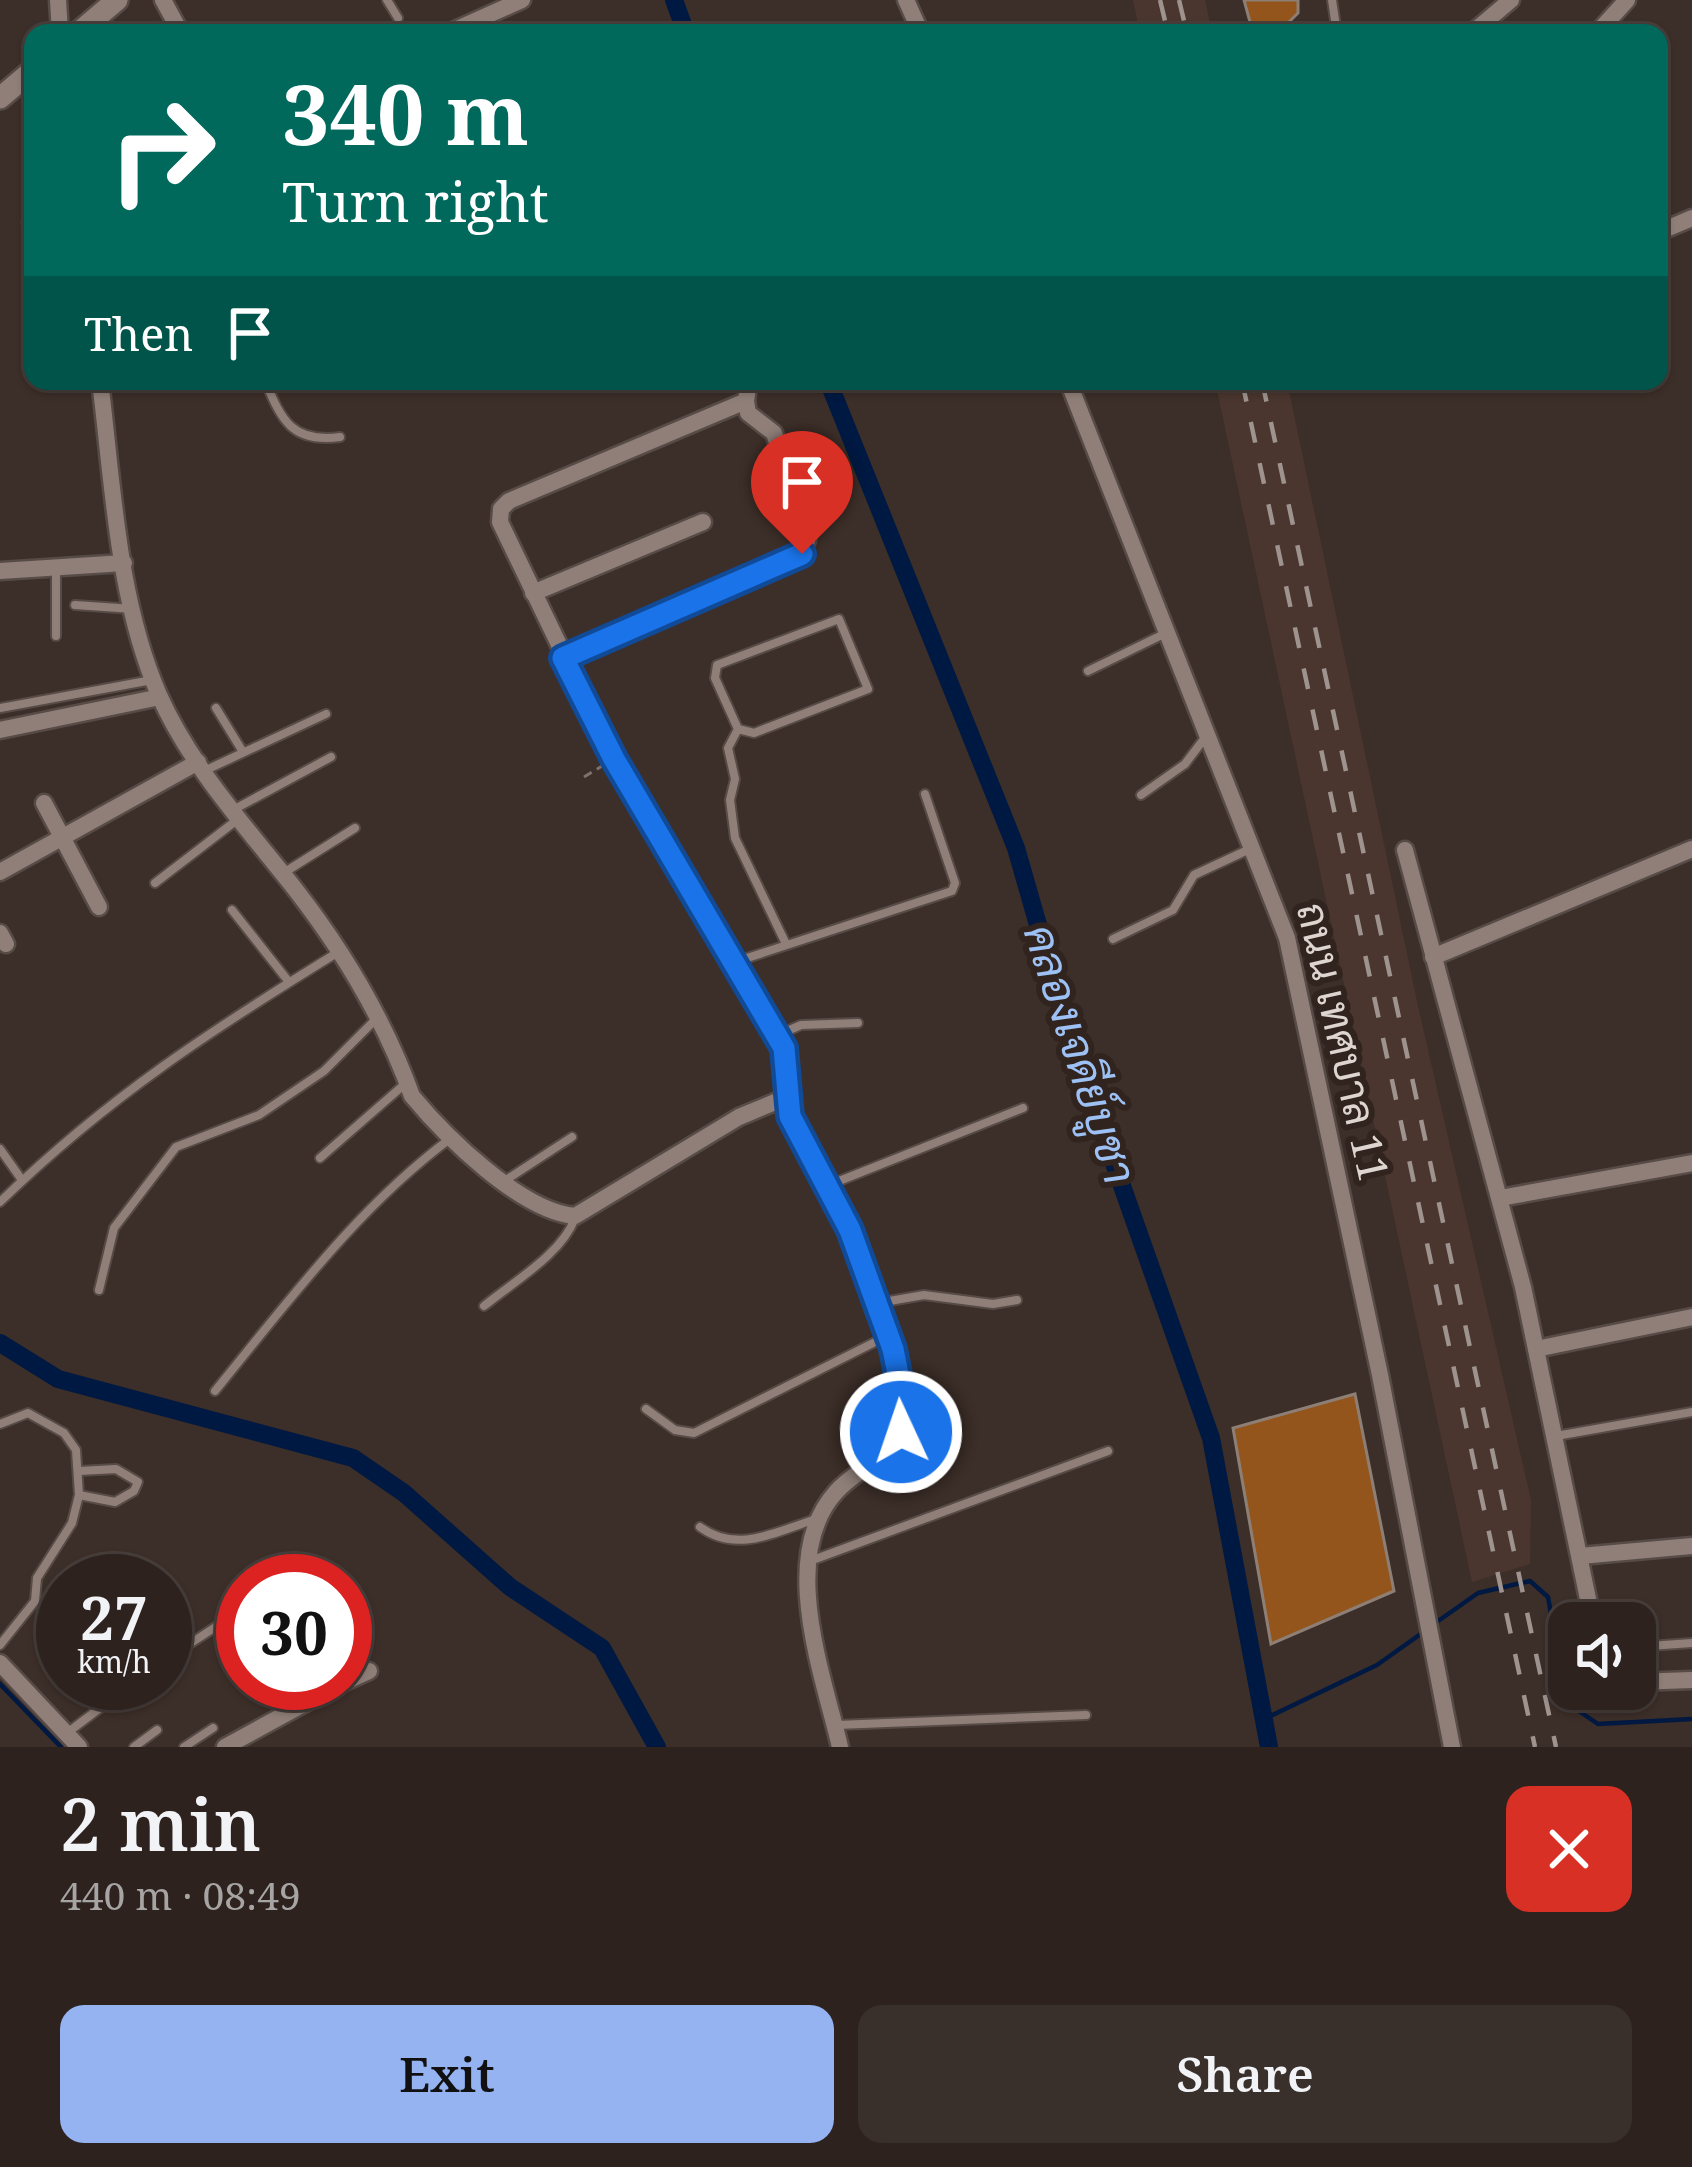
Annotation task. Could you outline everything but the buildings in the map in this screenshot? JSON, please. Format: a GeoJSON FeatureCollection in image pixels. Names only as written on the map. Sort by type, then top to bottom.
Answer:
{"type":"FeatureCollection","features":[{"type":"Feature","properties":{"kind":"street"},"geometry":{"type":"LineString","coordinates":[[88,24],[117,0]]}},
{"type":"Feature","properties":{"kind":"street"},"geometry":{"type":"LineString","coordinates":[[1483,24],[1511,0]]}},
{"type":"Feature","properties":{"kind":"street"},"geometry":{"type":"LineString","coordinates":[[1606,24],[1627,0]]}},
{"type":"Feature","properties":{"kind":"street"},"geometry":{"type":"LineString","coordinates":[[468,24],[516,1]]}},
{"type":"Feature","properties":{"kind":"street"},"geometry":{"type":"LineString","coordinates":[[481,18],[489,24]]}},
{"type":"Feature","properties":{"kind":"street"},"geometry":{"type":"LineString","coordinates":[[0,98],[24,78]]}},
{"type":"Feature","properties":{"kind":"street"},"geometry":{"type":"LineString","coordinates":[[101,390],[124,563],[157,688],[201,766],[340,951],[378,1017],[412,1096],[505,1181],[540,1206],[575,1216],[739,1117],[787,1097]]}},
{"type":"Feature","properties":{"kind":"street"},"geometry":{"type":"LineString","coordinates":[[563,658],[802,554],[806,540],[773,433],[748,413],[748,390]]}},
{"type":"Feature","properties":{"kind":"street","name":"ถนน เทศบาล 11"},"geometry":{"type":"LineString","coordinates":[[1072,390],[1253,847],[1295,968],[1452,1747]]}},
{"type":"Feature","properties":{"kind":"street"},"geometry":{"type":"LineString","coordinates":[[746,401],[509,501],[501,509],[500,522],[614,759],[730,963],[778,1035],[789,1065],[790,1116],[829,1185],[889,1336],[905,1409],[901,1432],[889,1449],[836,1491],[818,1518],[809,1562],[814,1633],[840,1747]]}},
{"type":"Feature","properties":{"kind":"street"},"geometry":{"type":"LineString","coordinates":[[532,593],[703,522]]}},
{"type":"Feature","properties":{"kind":"street"},"geometry":{"type":"LineString","coordinates":[[0,571],[124,563]]}},
{"type":"Feature","properties":{"kind":"street"},"geometry":{"type":"LineString","coordinates":[[0,730],[157,688]]}},
{"type":"Feature","properties":{"kind":"street"},"geometry":{"type":"LineString","coordinates":[[0,872],[201,766]]}},
{"type":"Feature","properties":{"kind":"street"},"geometry":{"type":"LineString","coordinates":[[44,802],[99,907]]}},
{"type":"Feature","properties":{"kind":"street"},"geometry":{"type":"LineString","coordinates":[[1433,957],[1692,848]]}},
{"type":"Feature","properties":{"kind":"street"},"geometry":{"type":"LineString","coordinates":[[1405,850],[1501,1198],[1590,1602]]}},
{"type":"Feature","properties":{"kind":"street"},"geometry":{"type":"LineString","coordinates":[[1501,1198],[1692,1163]]}},
{"type":"Feature","properties":{"kind":"street"},"geometry":{"type":"LineString","coordinates":[[1536,1349],[1692,1317]]}},
{"type":"Feature","properties":{"kind":"street"},"geometry":{"type":"LineString","coordinates":[[1580,1556],[1692,1546]]}},
{"type":"Feature","properties":{"kind":"street"},"geometry":{"type":"LineString","coordinates":[[0,1663],[72,1740]]}},
{"type":"Feature","properties":{"kind":"street"},"geometry":{"type":"LineString","coordinates":[[1656,1681],[1692,1680]]}},
{"type":"Feature","properties":{"kind":"street"},"geometry":{"type":"LineString","coordinates":[[225,1747],[293,1710]]}},
{"type":"Feature","properties":{"kind":"lane"},"geometry":{"type":"LineString","coordinates":[[387,0],[398,18]]}},
{"type":"Feature","properties":{"kind":"lane"},"geometry":{"type":"LineString","coordinates":[[269,390],[283,424],[296,434],[315,440],[340,437]]}},
{"type":"Feature","properties":{"kind":"lane"},"geometry":{"type":"LineString","coordinates":[[56,567],[56,636]]}},
{"type":"Feature","properties":{"kind":"lane"},"geometry":{"type":"LineString","coordinates":[[75,605],[134,609]]}},
{"type":"Feature","properties":{"kind":"lane"},"geometry":{"type":"LineString","coordinates":[[839,619],[868,689],[754,733],[738,729],[715,678],[716,665],[839,619]]}},
{"type":"Feature","properties":{"kind":"lane"},"geometry":{"type":"LineString","coordinates":[[1088,671],[1167,632]]}},
{"type":"Feature","properties":{"kind":"lane"},"geometry":{"type":"LineString","coordinates":[[0,708],[157,688]]}},
{"type":"Feature","properties":{"kind":"lane"},"geometry":{"type":"LineString","coordinates":[[216,708],[243,752]]}},
{"type":"Feature","properties":{"kind":"lane"},"geometry":{"type":"LineString","coordinates":[[201,766],[326,714]]}},
{"type":"Feature","properties":{"kind":"lane"},"geometry":{"type":"LineString","coordinates":[[738,729],[728,748],[735,779],[730,800],[735,838],[787,944]]}},
{"type":"Feature","properties":{"kind":"lane"},"geometry":{"type":"LineString","coordinates":[[1141,795],[1185,764],[1208,734]]}},
{"type":"Feature","properties":{"kind":"lane"},"geometry":{"type":"LineString","coordinates":[[155,883],[236,814],[331,757]]}},
{"type":"Feature","properties":{"kind":"lane"},"geometry":{"type":"LineString","coordinates":[[730,963],[952,891],[955,884],[925,794]]}},
{"type":"Feature","properties":{"kind":"lane"},"geometry":{"type":"LineString","coordinates":[[283,874],[355,828]]}},
{"type":"Feature","properties":{"kind":"lane"},"geometry":{"type":"LineString","coordinates":[[1113,939],[1173,910],[1194,875],[1253,847]]}},
{"type":"Feature","properties":{"kind":"lane"},"geometry":{"type":"LineString","coordinates":[[232,910],[289,982]]}},
{"type":"Feature","properties":{"kind":"lane"},"geometry":{"type":"LineString","coordinates":[[0,1202],[157,1066],[340,951]]}},
{"type":"Feature","properties":{"kind":"lane"},"geometry":{"type":"LineString","coordinates":[[99,1290],[114,1228],[176,1147],[259,1115],[324,1071],[378,1017]]}},
{"type":"Feature","properties":{"kind":"lane"},"geometry":{"type":"LineString","coordinates":[[778,1035],[801,1025],[858,1024]]}},
{"type":"Feature","properties":{"kind":"lane"},"geometry":{"type":"LineString","coordinates":[[320,1158],[358,1118],[407,1082]]}},
{"type":"Feature","properties":{"kind":"lane"},"geometry":{"type":"LineString","coordinates":[[829,1185],[1023,1108]]}},
{"type":"Feature","properties":{"kind":"lane"},"geometry":{"type":"LineString","coordinates":[[215,1390],[353,1227],[408,1170],[452,1137]]}},
{"type":"Feature","properties":{"kind":"lane"},"geometry":{"type":"LineString","coordinates":[[505,1181],[572,1137]]}},
{"type":"Feature","properties":{"kind":"lane"},"geometry":{"type":"LineString","coordinates":[[0,1149],[22,1180]]}},
{"type":"Feature","properties":{"kind":"lane"},"geometry":{"type":"LineString","coordinates":[[484,1306],[544,1257],[570,1231],[575,1216]]}},
{"type":"Feature","properties":{"kind":"lane"},"geometry":{"type":"LineString","coordinates":[[877,1303],[924,1295],[993,1304],[1018,1300]]}},
{"type":"Feature","properties":{"kind":"lane"},"geometry":{"type":"LineString","coordinates":[[646,1409],[675,1430],[694,1432],[889,1336]]}},
{"type":"Feature","properties":{"kind":"lane"},"geometry":{"type":"LineString","coordinates":[[1555,1436],[1692,1412]]}},
{"type":"Feature","properties":{"kind":"lane"},"geometry":{"type":"LineString","coordinates":[[0,1424],[28,1413],[46,1419],[76,1450],[79,1471],[72,1523],[37,1578],[34,1601],[0,1645]]}},
{"type":"Feature","properties":{"kind":"lane"},"geometry":{"type":"LineString","coordinates":[[809,1562],[1108,1451]]}},
{"type":"Feature","properties":{"kind":"lane"},"geometry":{"type":"LineString","coordinates":[[79,1471],[116,1469],[138,1482],[134,1491],[116,1502],[79,1495]]}},
{"type":"Feature","properties":{"kind":"lane"},"geometry":{"type":"LineString","coordinates":[[700,1527],[720,1541],[745,1542],[818,1518]]}},
{"type":"Feature","properties":{"kind":"lane"},"geometry":{"type":"LineString","coordinates":[[1656,1646],[1692,1643]]}},
{"type":"Feature","properties":{"kind":"lane"},"geometry":{"type":"LineString","coordinates":[[72,1740],[104,1710]]}},
{"type":"Feature","properties":{"kind":"lane"},"geometry":{"type":"LineString","coordinates":[[835,1725],[1086,1715]]}},
{"type":"Feature","properties":{"kind":"lane"},"geometry":{"type":"LineString","coordinates":[[184,1747],[213,1728]]}},
{"type":"Feature","properties":{"kind":"lane"},"geometry":{"type":"LineString","coordinates":[[134,1747],[157,1730]]}},
{"type":"Feature","properties":{"kind":"shaded area"},"geometry":{"type":"Polygon","coordinates":[[[1133,0],[1205,0],[1210,24],[1138,24],[1133,0]]]}},
{"type":"Feature","properties":{"kind":"shaded area"},"geometry":{"type":"Polygon","coordinates":[[[1217,390],[1289,390],[1418,1006],[1531,1500],[1530,1564],[1472,1582],[1217,390]]]}},
{"type":"Feature","properties":{"kind":"waterway","name":"คลองเจดีย์บูชา"},"geometry":{"type":"LineString","coordinates":[[674,0],[683,24]]}},
{"type":"Feature","properties":{"kind":"waterway","name":"คลองเจดีย์บูชา"},"geometry":{"type":"LineString","coordinates":[[832,390],[1016,848],[1073,1047],[1211,1438],[1269,1747]]}},
{"type":"Feature","properties":{"kind":"waterway"},"geometry":{"type":"LineString","coordinates":[[0,1343],[58,1379],[353,1458],[404,1493],[510,1587],[602,1648],[657,1747]]}},
{"type":"Feature","properties":{"kind":"waterway"},"geometry":{"type":"LineString","coordinates":[[1431,1626],[1478,1593],[1530,1581],[1548,1597],[1567,1703],[1598,1724],[1692,1719]]}},
{"type":"Feature","properties":{"kind":"waterway"},"geometry":{"type":"LineString","coordinates":[[1264,1719],[1377,1665],[1422,1633]]}},
{"type":"Feature","properties":{"kind":"waterway"},"geometry":{"type":"LineString","coordinates":[[0,1684],[61,1747]]}},
{"type":"Feature","properties":{"kind":"railway"},"geometry":{"type":"LineString","coordinates":[[1160,0],[1166,24]]}},
{"type":"Feature","properties":{"kind":"railway"},"geometry":{"type":"LineString","coordinates":[[1179,0],[1185,24]]}},
{"type":"Feature","properties":{"kind":"railway"},"geometry":{"type":"LineString","coordinates":[[1244,390],[1535,1747]]}},
{"type":"Feature","properties":{"kind":"railway"},"geometry":{"type":"LineString","coordinates":[[1264,390],[1556,1747]]}},
{"type":"Feature","properties":{"kind":"route"},"geometry":{"type":"LineString","coordinates":[[802,554],[563,658],[614,759],[784,1048],[790,1116],[809,1143],[850,1230],[893,1349],[905,1409],[901,1432]]}}]}
